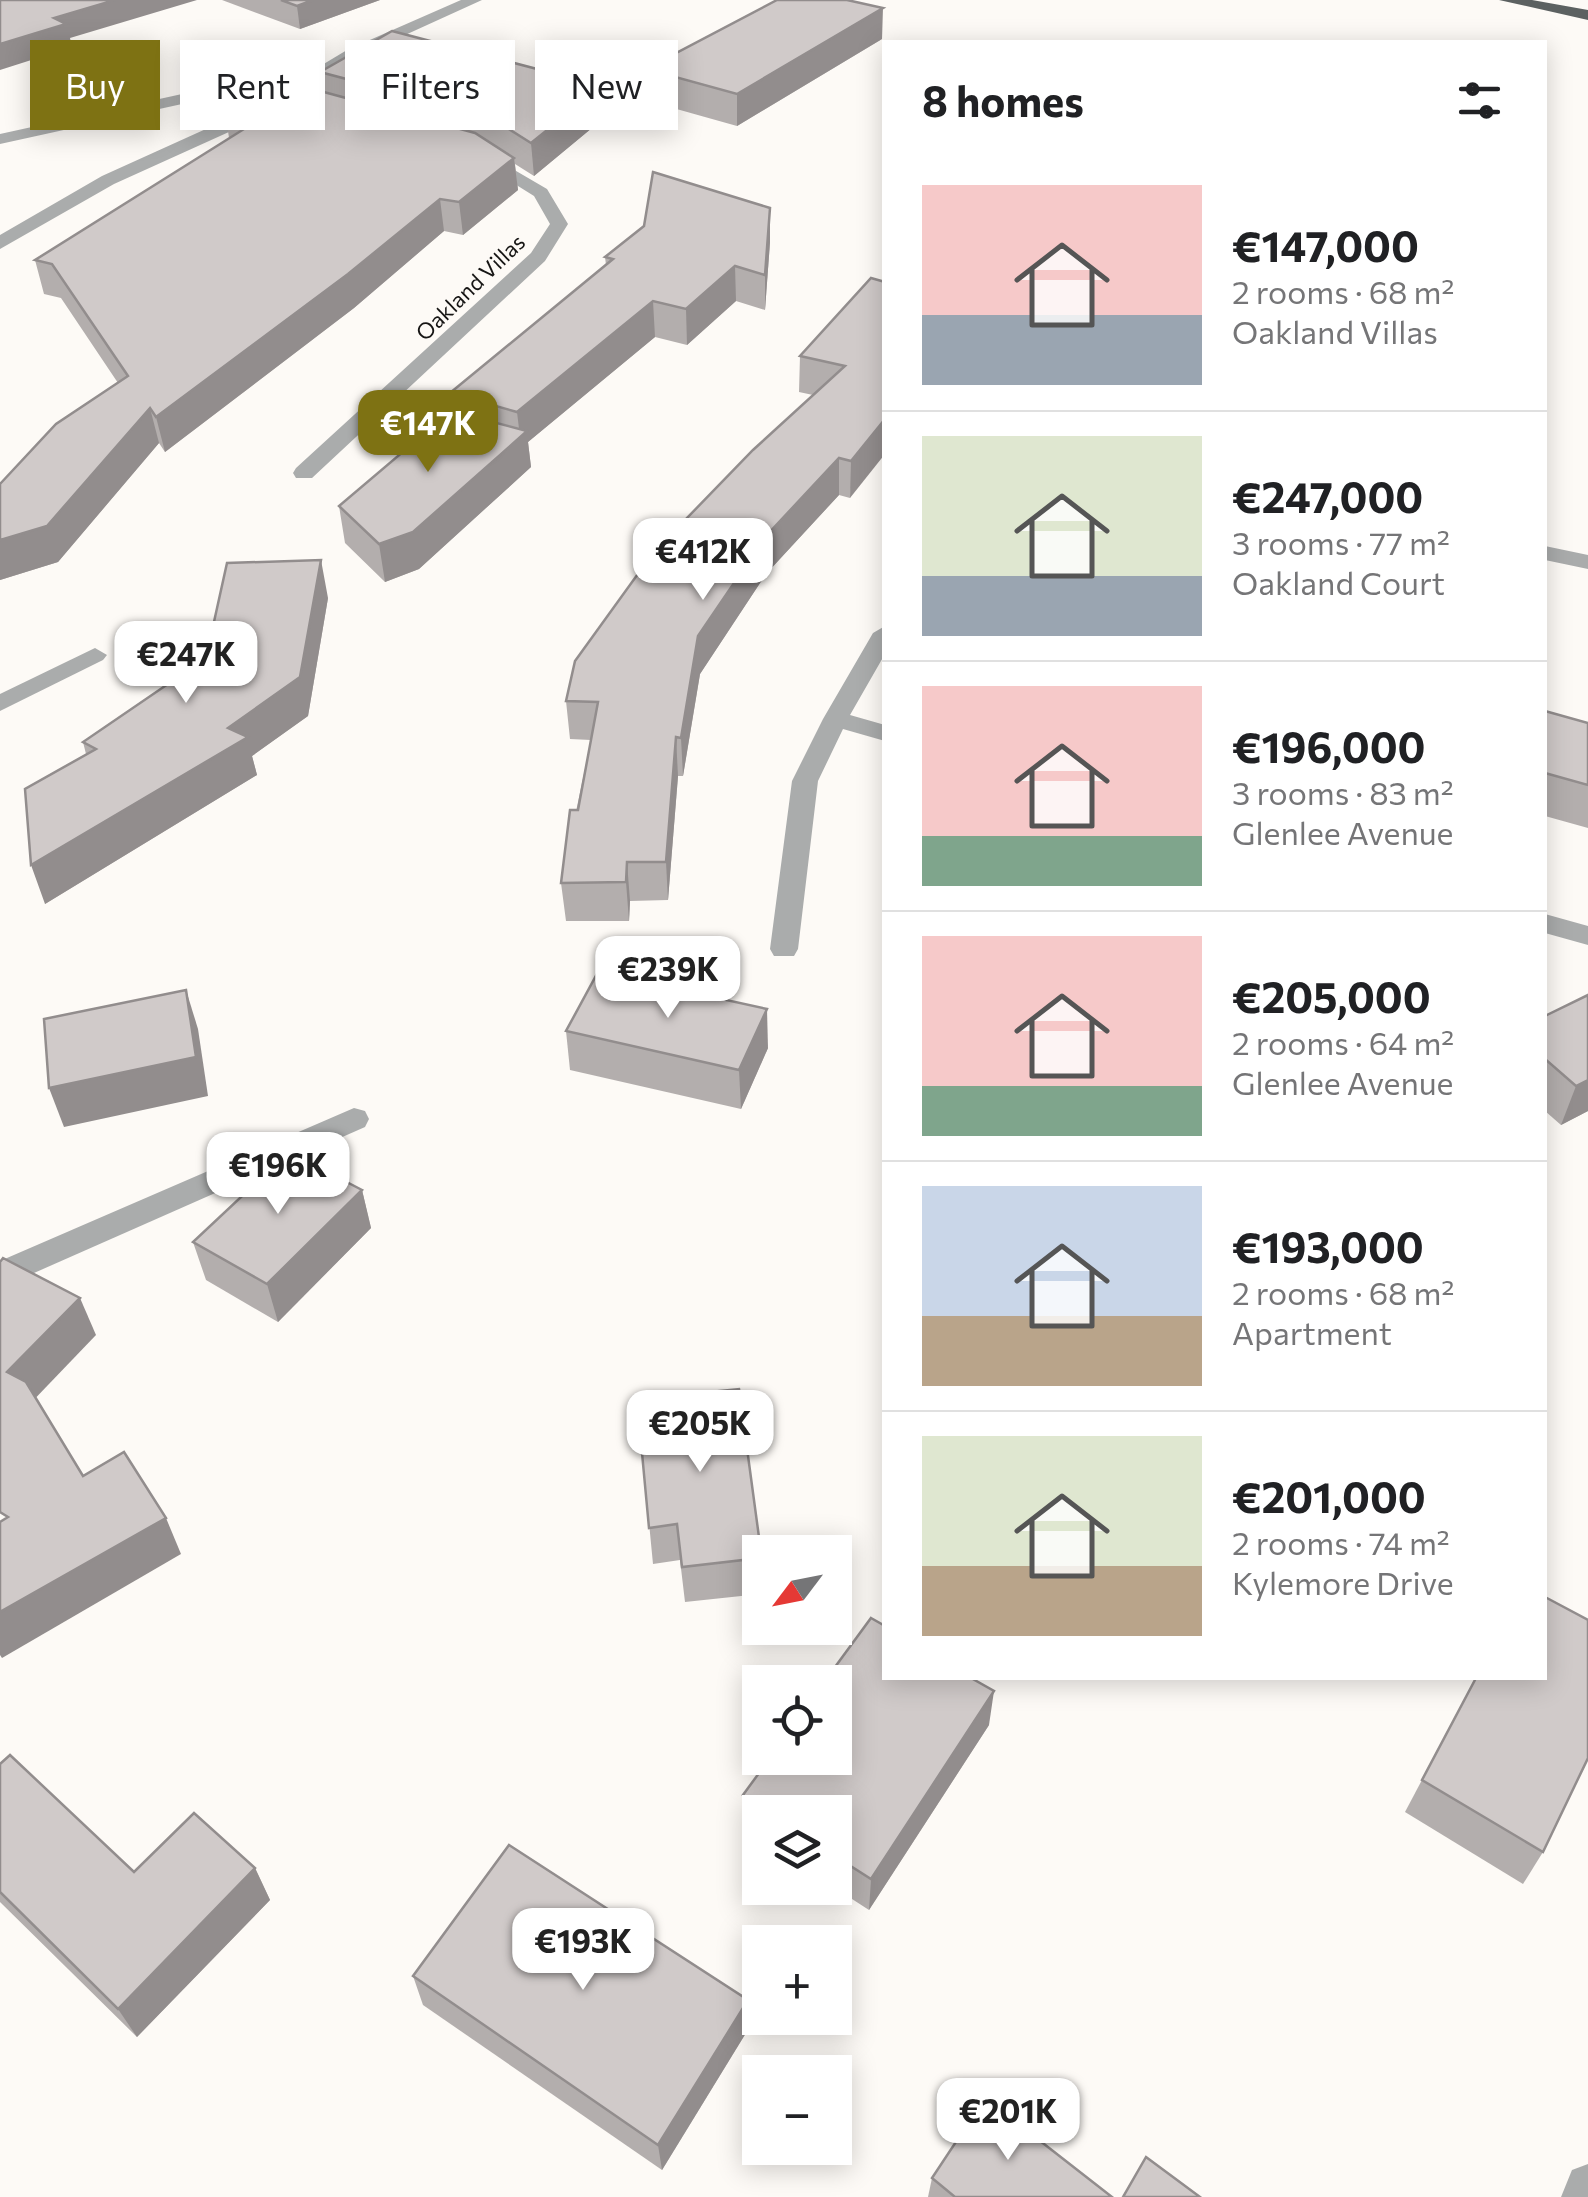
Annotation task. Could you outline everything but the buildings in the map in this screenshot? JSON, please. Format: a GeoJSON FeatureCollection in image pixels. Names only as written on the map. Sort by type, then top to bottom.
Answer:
{"type":"FeatureCollection","features":[{"type":"Feature","properties":{"kind":"highway"},"geometry":{"type":"LineString","coordinates":[[1506,0],[1588,15]]}},
{"type":"Feature","properties":{"kind":"street"},"geometry":{"type":"LineString","coordinates":[[325,69],[474,0]]}},
{"type":"Feature","properties":{"kind":"street"},"geometry":{"type":"LineString","coordinates":[[0,139],[330,66]]}},
{"type":"Feature","properties":{"kind":"street"},"geometry":{"type":"LineString","coordinates":[[0,242],[108,180],[218,130]]}},
{"type":"Feature","properties":{"kind":"street","name":"Oakland Villas"},"geometry":{"type":"LineString","coordinates":[[304,472],[538,257],[559,224],[542,193],[486,157],[470,152]]}},
{"type":"Feature","properties":{"kind":"street"},"geometry":{"type":"LineString","coordinates":[[1547,553],[1588,562]]}},
{"type":"Feature","properties":{"kind":"street"},"geometry":{"type":"LineString","coordinates":[[784,949],[805,781],[882,638]]}},
{"type":"Feature","properties":{"kind":"street"},"geometry":{"type":"LineString","coordinates":[[0,704],[95,655]]}},
{"type":"Feature","properties":{"kind":"street"},"geometry":{"type":"LineString","coordinates":[[836,719],[882,732]]}},
{"type":"Feature","properties":{"kind":"street"},"geometry":{"type":"LineString","coordinates":[[1547,923],[1588,936]]}},
{"type":"Feature","properties":{"kind":"street"},"geometry":{"type":"LineString","coordinates":[[0,1275],[354,1119]]}},
{"type":"Feature","properties":{"kind":"street"},"geometry":{"type":"LineString","coordinates":[[1583,2197],[1588,2186]]}}]}
